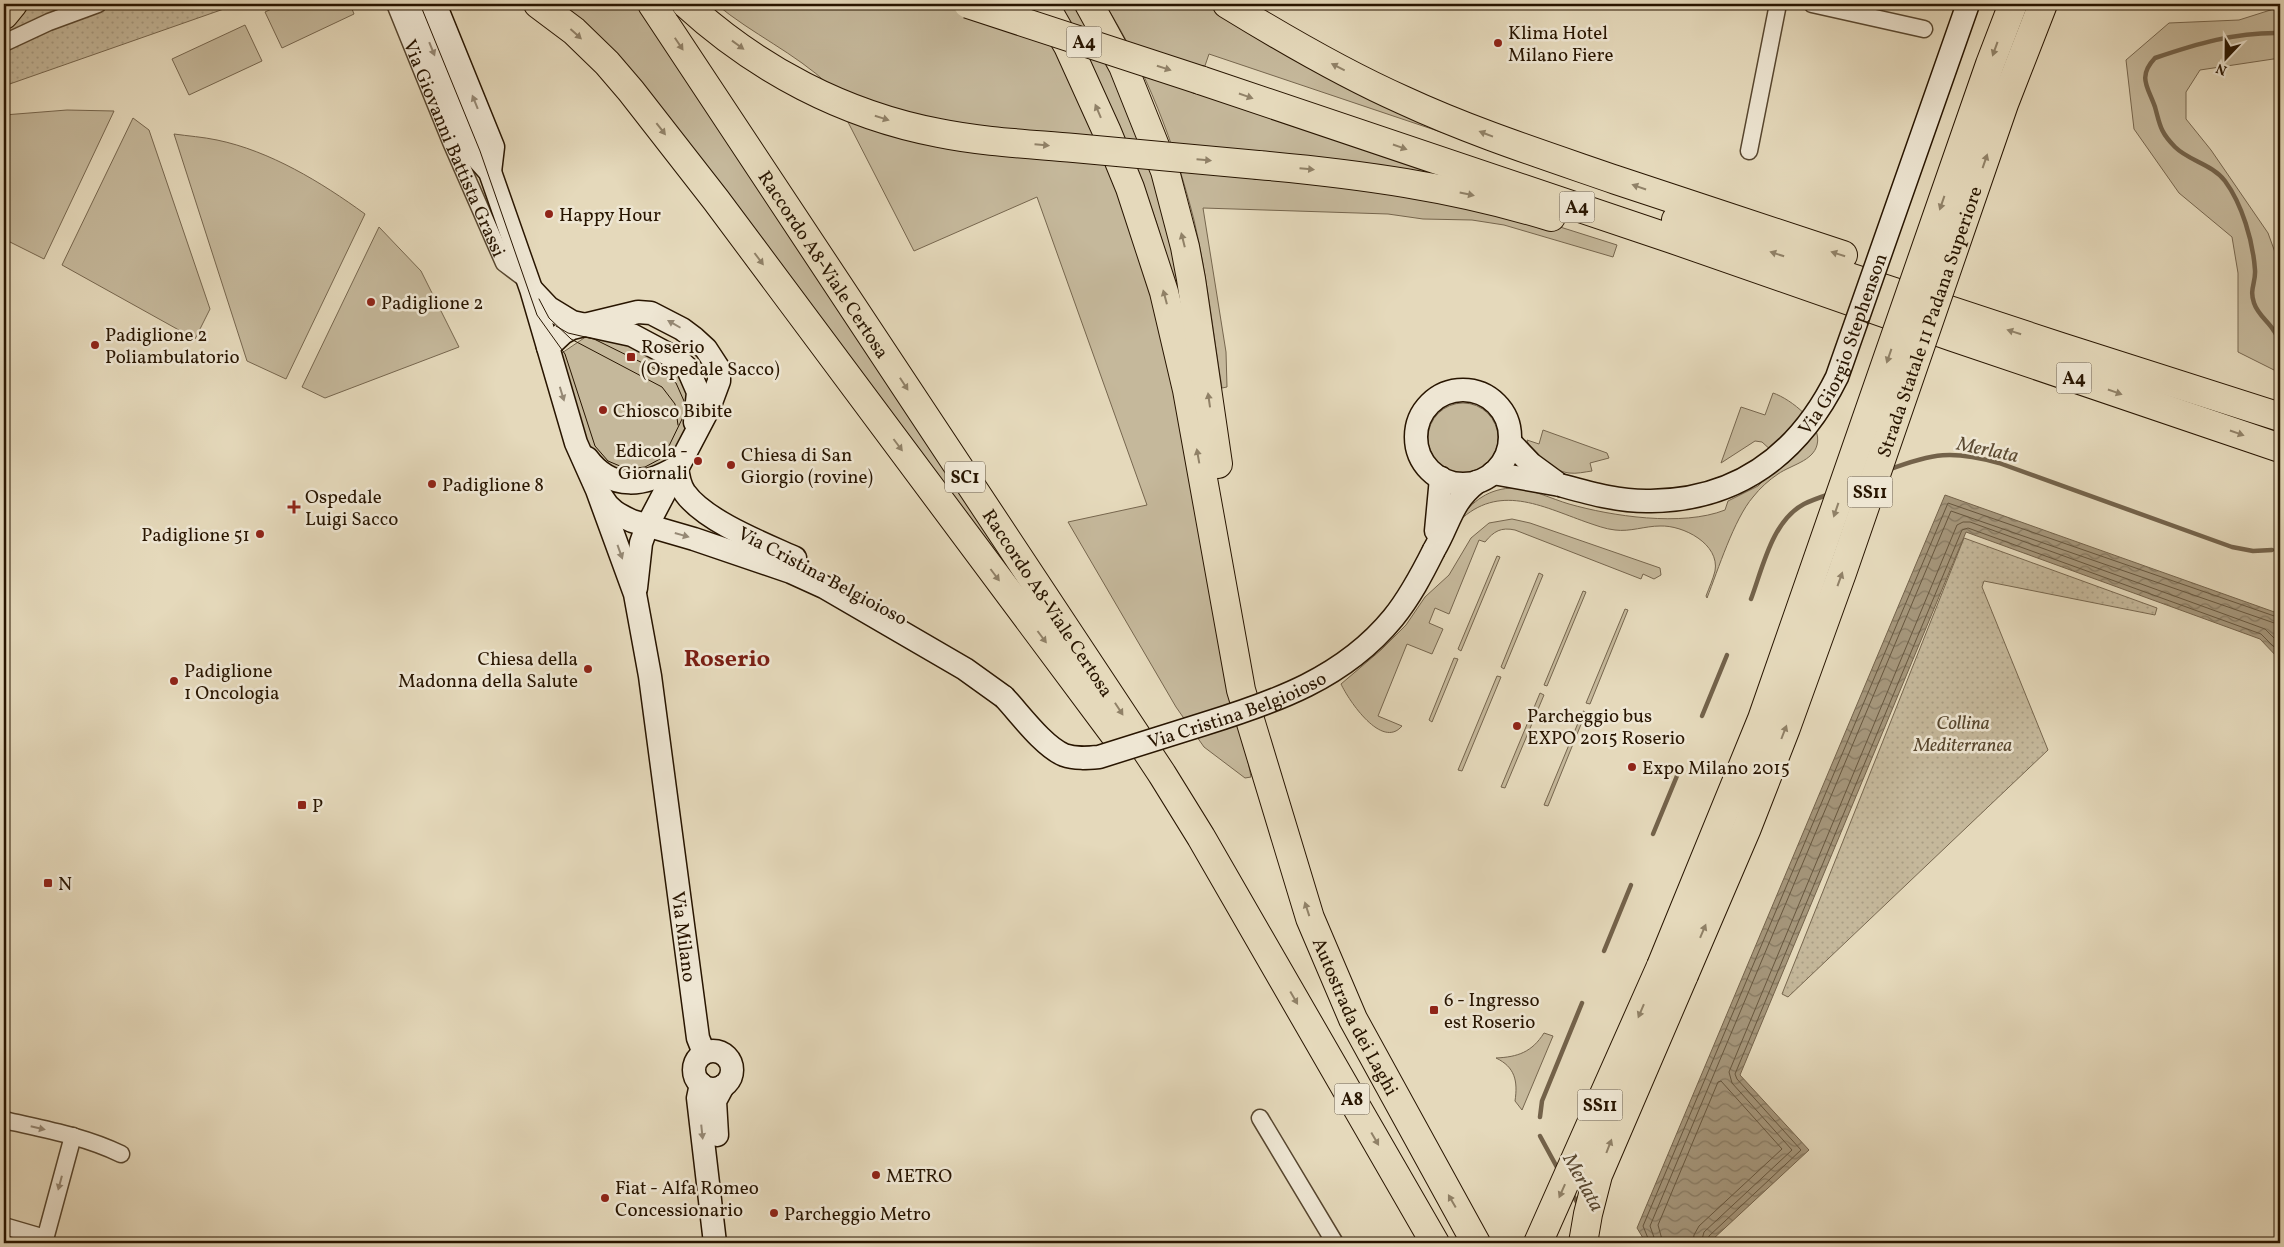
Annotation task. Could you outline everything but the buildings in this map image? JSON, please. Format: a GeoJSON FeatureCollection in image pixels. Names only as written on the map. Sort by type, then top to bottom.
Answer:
{"type":"FeatureCollection","features":[{"type":"Feature","properties":{"kind":"highway"},"geometry":{"type":"LineString","coordinates":[[4,15],[13,4]]}},
{"type":"Feature","properties":{"kind":"highway"},"geometry":{"type":"LineString","coordinates":[[538,4],[574,31],[608,63],[716,200],[1103,719],[1141,772],[1209,879],[1270,956]]}},
{"type":"Feature","properties":{"kind":"highway","name":"Raccordo A8-Viale Certosa"},"geometry":{"type":"LineString","coordinates":[[652,4],[1162,774],[1270,956]]}},
{"type":"Feature","properties":{"kind":"highway"},"geometry":{"type":"LineString","coordinates":[[686,4],[723,35],[777,72],[830,100],[899,123],[970,139],[1258,165],[1378,178],[1478,196],[1952,337]]}},
{"type":"Feature","properties":{"kind":"highway","name":"A4"},"geometry":{"type":"LineString","coordinates":[[968,4],[1203,72],[2280,417]]}},
{"type":"Feature","properties":{"kind":"highway","name":"A4"},"geometry":{"type":"LineString","coordinates":[[1027,4],[1203,72],[1952,337],[2280,448]]}},
{"type":"Feature","properties":{"kind":"highway"},"geometry":{"type":"LineString","coordinates":[[1044,4],[1068,46],[1107,132],[1130,188],[1164,292],[1187,390],[1241,690],[1268,777]]}},
{"type":"Feature","properties":{"kind":"highway"},"geometry":{"type":"LineString","coordinates":[[1089,4],[1123,66],[1155,143],[1165,171],[1185,247],[1200,334],[1219,475],[1257,686],[1268,777]]}},
{"type":"Feature","properties":{"kind":"highway"},"geometry":{"type":"LineString","coordinates":[[1227,4],[1277,35],[1402,100],[1530,151],[1976,300],[2219,384],[2280,409]]}},
{"type":"Feature","properties":{"kind":"highway","name":"Strada Statale 11 Padana Superiore"},"geometry":{"type":"LineString","coordinates":[[1672,971],[1762,720],[1990,64],[2013,4]]}},
{"type":"Feature","properties":{"kind":"highway","name":"Strada Statale 11 Padana Superiore"},"geometry":{"type":"LineString","coordinates":[[1672,971],[1747,828],[1786,728],[2010,88],[2043,4]]}},
{"type":"Feature","properties":{"kind":"highway","name":"Autostrada dei Laghi"},"geometry":{"type":"LineString","coordinates":[[1268,777],[1294,870],[1310,918],[1333,975],[1353,1019],[1476,1243]]}},
{"type":"Feature","properties":{"kind":"highway","name":"Autostrada dei Laghi"},"geometry":{"type":"LineString","coordinates":[[1270,956],[1435,1243]]}},
{"type":"Feature","properties":{"kind":"highway","name":"SS11"},"geometry":{"type":"LineString","coordinates":[[1538,1243],[1672,971]]}},
{"type":"Feature","properties":{"kind":"highway","name":"SS11"},"geometry":{"type":"LineString","coordinates":[[1583,1243],[1598,1175],[1672,971]]}},
{"type":"Feature","properties":{"kind":"street"},"geometry":{"type":"LineString","coordinates":[[4,43],[49,22],[98,4]]}},
{"type":"Feature","properties":{"kind":"street","name":"Via Giovanni Battista Grassi"},"geometry":{"type":"LineString","coordinates":[[395,4],[450,142],[504,263],[530,285],[549,308],[580,325],[632,335],[677,359],[688,369],[698,392],[698,401],[689,442],[647,526],[641,543],[635,594]]}},
{"type":"Feature","properties":{"kind":"street","name":"Via Giovanni Battista Grassi"},"geometry":{"type":"LineString","coordinates":[[413,4],[483,150]]}},
{"type":"Feature","properties":{"kind":"street","name":"Via Giovanni Battista Grassi"},"geometry":{"type":"LineString","coordinates":[[435,4],[490,172],[530,285],[576,443],[597,490],[635,594],[650,676],[670,818]]}},
{"type":"Feature","properties":{"kind":"street"},"geometry":{"type":"LineString","coordinates":[[1749,151],[1778,4]]}},
{"type":"Feature","properties":{"kind":"street"},"geometry":{"type":"LineString","coordinates":[[1812,4],[1924,29]]}},
{"type":"Feature","properties":{"kind":"street","name":"Via Giorgio Stephenson"},"geometry":{"type":"LineString","coordinates":[[1485,478],[1560,485],[1604,496],[1649,502],[1689,498],[1721,489],[1745,478],[1766,465],[1791,445],[1808,425],[1825,400],[1837,377],[1968,4]]}},
{"type":"Feature","properties":{"kind":"street"},"geometry":{"type":"LineString","coordinates":[[548,347],[563,332],[580,325]]}},
{"type":"Feature","properties":{"kind":"street"},"geometry":{"type":"LineString","coordinates":[[1468,390],[1480,393],[1492,400],[1506,418],[1510,430],[1510,442],[1505,459],[1485,478],[1459,484],[1441,478],[1427,467],[1420,456],[1416,432],[1420,420],[1426,409],[1444,394],[1468,390]]}},
{"type":"Feature","properties":{"kind":"street","name":"Via Giorgio Stephenson"},"geometry":{"type":"LineString","coordinates":[[1510,442],[1531,464],[1560,485]]}},
{"type":"Feature","properties":{"kind":"street","name":"Via Giovanni Battista Grassi"},"geometry":{"type":"LineString","coordinates":[[576,443],[594,468],[601,473],[622,481],[644,482],[661,476],[677,467]]}},
{"type":"Feature","properties":{"kind":"street","name":"Via Cristina Belgioioso"},"geometry":{"type":"LineString","coordinates":[[677,467],[682,488],[698,506],[754,540],[815,567],[911,621],[970,663],[1050,746],[1063,754],[1078,758],[1099,757],[1266,704],[1312,683],[1344,663],[1368,644],[1392,618],[1410,594],[1446,530],[1454,506],[1463,492],[1485,478]]}},
{"type":"Feature","properties":{"kind":"street","name":"Via Cristina Belgioioso"},"geometry":{"type":"LineString","coordinates":[[1434,550],[1441,478]]}},
{"type":"Feature","properties":{"kind":"street","name":"Via Giovanni Battista Grassi"},"geometry":{"type":"LineString","coordinates":[[597,490],[606,505],[617,514],[647,526]]}},
{"type":"Feature","properties":{"kind":"street"},"geometry":{"type":"LineString","coordinates":[[698,506],[718,530],[716,546]]}},
{"type":"Feature","properties":{"kind":"street","name":"Via Cristina Belgioioso"},"geometry":{"type":"LineString","coordinates":[[647,526],[716,546],[791,572],[824,588],[965,669],[1004,697]]}},
{"type":"Feature","properties":{"kind":"street","name":"Via Milano"},"geometry":{"type":"LineString","coordinates":[[670,818],[698,1038],[704,1053]]}},
{"type":"Feature","properties":{"kind":"street"},"geometry":{"type":"LineString","coordinates":[[715,1243],[698,1098],[712,1085],[731,1077],[733,1071],[730,1059],[717,1051],[704,1053],[697,1059],[694,1068],[696,1077],[712,1085],[718,1094],[715,1112],[729,1243]]}},
{"type":"Feature","properties":{"kind":"street"},"geometry":{"type":"LineString","coordinates":[[1260,1118],[1335,1243]]}},
{"type":"Feature","properties":{"kind":"street"},"geometry":{"type":"LineString","coordinates":[[4,1120],[73,1136],[111,1148],[120,1154]]}},
{"type":"Feature","properties":{"kind":"street"},"geometry":{"type":"LineString","coordinates":[[4,1226],[44,1241],[73,1136]]}},
{"type":"Feature","properties":{"kind":"green space"},"geometry":{"type":"Polygon","coordinates":[[[25,4],[78,4],[44,15],[24,30],[4,36],[4,28],[25,4]]]}},
{"type":"Feature","properties":{"kind":"green space"},"geometry":{"type":"Polygon","coordinates":[[[116,4],[238,4],[4,86],[4,45],[116,4]]]}},
{"type":"Feature","properties":{"kind":"green space"},"geometry":{"type":"Polygon","coordinates":[[[282,4],[350,4],[354,14],[282,48],[265,12],[282,4]]]}},
{"type":"Feature","properties":{"kind":"green space"},"geometry":{"type":"Polygon","coordinates":[[[551,4],[636,4],[1056,634],[551,4]]]}},
{"type":"Feature","properties":{"kind":"green space"},"geometry":{"type":"Polygon","coordinates":[[[716,4],[940,4],[956,9],[958,4],[1033,4],[1102,141],[1171,360],[1251,777],[1245,778],[1204,747],[1176,707],[1068,522],[1147,505],[1037,197],[914,251],[829,85],[802,63],[716,4]]]}},
{"type":"Feature","properties":{"kind":"green space"},"geometry":{"type":"Polygon","coordinates":[[[1059,4],[1078,4],[1139,130],[1185,291],[1181,313],[1162,239],[1136,166],[1059,4]]]}},
{"type":"Feature","properties":{"kind":"green space"},"geometry":{"type":"Polygon","coordinates":[[[1105,4],[1212,4],[1527,161],[1209,54],[1197,89],[1515,197],[1363,185],[1538,220],[1617,245],[1613,257],[1504,225],[1472,220],[1423,219],[1388,214],[1203,208],[1226,352],[1227,387],[1222,388],[1199,241],[1178,164],[1146,81],[1134,55],[1105,4]]]}},
{"type":"Feature","properties":{"kind":"green space"},"geometry":{"type":"Polygon","coordinates":[[[2280,7],[2280,58],[2200,70],[2186,92],[2186,119],[2211,150],[2268,233],[2280,266],[2280,373],[2238,352],[2238,273],[2232,237],[2179,193],[2134,129],[2126,60],[2169,23],[2239,20],[2280,7]]]}},
{"type":"Feature","properties":{"kind":"green space"},"geometry":{"type":"Polygon","coordinates":[[[245,25],[262,61],[189,95],[172,59],[245,25]]]}},
{"type":"Feature","properties":{"kind":"green space"},"geometry":{"type":"Polygon","coordinates":[[[67,110],[114,111],[44,259],[4,239],[4,115],[67,110]]]}},
{"type":"Feature","properties":{"kind":"green space"},"geometry":{"type":"Polygon","coordinates":[[[133,118],[149,130],[210,309],[195,339],[62,265],[133,118]]]}},
{"type":"Feature","properties":{"kind":"green space"},"geometry":{"type":"Polygon","coordinates":[[[174,134],[201,137],[237,145],[276,160],[313,179],[365,214],[286,379],[247,361],[174,134]]]}},
{"type":"Feature","properties":{"kind":"green space"},"geometry":{"type":"Polygon","coordinates":[[[379,227],[421,271],[459,347],[325,398],[302,387],[379,227]]]}},
{"type":"Feature","properties":{"kind":"green space"},"geometry":{"type":"Polygon","coordinates":[[[590,334],[610,336],[665,364],[676,374],[689,395],[689,424],[669,460],[661,467],[620,475],[591,453],[556,357],[590,334]]]}},
{"type":"Feature","properties":{"kind":"green space"},"geometry":{"type":"Polygon","coordinates":[[[1773,393],[1804,413],[1815,429],[1818,437],[1817,445],[1815,450],[1806,459],[1783,471],[1768,482],[1746,507],[1727,545],[1707,598],[1706,596],[1715,571],[1715,561],[1712,552],[1698,538],[1679,529],[1660,526],[1626,530],[1611,529],[1596,526],[1537,505],[1505,500],[1489,503],[1474,509],[1459,521],[1469,507],[1482,497],[1497,490],[1514,488],[1535,492],[1569,504],[1625,516],[1668,519],[1688,518],[1725,510],[1728,501],[1758,486],[1771,473],[1773,452],[1762,442],[1755,441],[1721,463],[1741,407],[1765,415],[1773,393]]]}},
{"type":"Feature","properties":{"kind":"green space"},"geometry":{"type":"Polygon","coordinates":[[[1463,403],[1476,406],[1488,413],[1495,425],[1498,438],[1495,451],[1488,463],[1476,470],[1463,473],[1450,470],[1438,463],[1431,451],[1428,438],[1431,425],[1438,413],[1450,406],[1463,403]]]}},
{"type":"Feature","properties":{"kind":"green space"},"geometry":{"type":"Polygon","coordinates":[[[1543,430],[1607,453],[1609,458],[1590,463],[1592,471],[1578,473],[1563,472],[1550,466],[1538,457],[1529,446],[1527,440],[1539,444],[1543,430]]]}},
{"type":"Feature","properties":{"kind":"green space"},"geometry":{"type":"Polygon","coordinates":[[[1512,519],[1530,523],[1660,568],[1661,575],[1654,579],[1643,574],[1641,579],[1515,530],[1502,530],[1492,535],[1485,542],[1479,540],[1449,614],[1435,608],[1429,623],[1443,629],[1432,654],[1407,644],[1378,716],[1402,726],[1394,732],[1385,732],[1376,728],[1351,701],[1341,684],[1381,650],[1406,625],[1425,597],[1449,575],[1471,538],[1489,523],[1512,519]]]}},
{"type":"Feature","properties":{"kind":"green space","name":"Collina Mediterranea"},"geometry":{"type":"Polygon","coordinates":[[[1964,538],[2157,608],[2155,615],[1984,581],[1982,587],[2048,750],[1788,997],[1782,994],[1964,538]]]}},
{"type":"Feature","properties":{"kind":"green space"},"geometry":{"type":"Polygon","coordinates":[[[1497,556],[1500,557],[1461,651],[1458,649],[1497,556]]]}},
{"type":"Feature","properties":{"kind":"green space"},"geometry":{"type":"Polygon","coordinates":[[[1539,573],[1543,575],[1504,669],[1501,667],[1539,573]]]}},
{"type":"Feature","properties":{"kind":"green space"},"geometry":{"type":"Polygon","coordinates":[[[1583,591],[1586,592],[1547,686],[1544,685],[1583,591]]]}},
{"type":"Feature","properties":{"kind":"green space"},"geometry":{"type":"Polygon","coordinates":[[[1625,609],[1628,610],[1590,704],[1586,703],[1625,609]]]}},
{"type":"Feature","properties":{"kind":"green space"},"geometry":{"type":"Polygon","coordinates":[[[1454,658],[1458,659],[1432,722],[1429,720],[1454,658]]]}},
{"type":"Feature","properties":{"kind":"green space"},"geometry":{"type":"Polygon","coordinates":[[[1497,676],[1501,677],[1462,771],[1458,770],[1497,676]]]}},
{"type":"Feature","properties":{"kind":"green space"},"geometry":{"type":"Polygon","coordinates":[[[1540,693],[1544,695],[1505,788],[1501,787],[1540,693]]]}},
{"type":"Feature","properties":{"kind":"green space"},"geometry":{"type":"Polygon","coordinates":[[[1583,711],[1586,712],[1548,806],[1544,805],[1583,711]]]}},
{"type":"Feature","properties":{"kind":"green space"},"geometry":{"type":"Polygon","coordinates":[[[1544,1033],[1553,1036],[1522,1110],[1515,1101],[1516,1087],[1514,1075],[1507,1066],[1496,1058],[1518,1055],[1524,1052],[1535,1045],[1544,1033]]]}},
{"type":"Feature","properties":{"kind":"water"},"geometry":{"type":"Polygon","coordinates":[[[1945,495],[2280,614],[2280,660],[2260,639],[1966,532],[1740,1075],[1809,1150],[1712,1240],[1714,1243],[1646,1243],[1637,1228],[1945,495]]]}},
{"type":"Feature","properties":{"kind":"waterway","name":"Merlata"},"geometry":{"type":"LineString","coordinates":[[2280,33],[2232,37],[2170,53],[2155,58],[2146,71],[2145,77],[2147,88],[2166,137],[2181,152],[2220,175],[2237,201],[2246,223],[2252,247],[2255,270],[2252,290],[2254,303],[2258,311],[2272,327],[2280,345]]}},
{"type":"Feature","properties":{"kind":"waterway","name":"Merlata"},"geometry":{"type":"LineString","coordinates":[[1888,470],[1918,460],[1943,455],[1983,459],[1999,463],[2232,547],[2253,551],[2272,550]]}},
{"type":"Feature","properties":{"kind":"waterway","name":"Merlata"},"geometry":{"type":"LineString","coordinates":[[1751,599],[1770,546],[1784,522],[1804,504],[1830,494]]}},
{"type":"Feature","properties":{"kind":"waterway","name":"Merlata"},"geometry":{"type":"LineString","coordinates":[[1702,716],[1727,655]]}},
{"type":"Feature","properties":{"kind":"waterway","name":"Merlata"},"geometry":{"type":"LineString","coordinates":[[1653,834],[1679,771]]}},
{"type":"Feature","properties":{"kind":"waterway","name":"Merlata"},"geometry":{"type":"LineString","coordinates":[[1604,951],[1631,885]]}},
{"type":"Feature","properties":{"kind":"waterway","name":"Merlata"},"geometry":{"type":"LineString","coordinates":[[1540,1117],[1542,1101],[1582,1003]]}},
{"type":"Feature","properties":{"kind":"waterway","name":"Merlata"},"geometry":{"type":"LineString","coordinates":[[1540,1136],[1559,1171]]}},
{"type":"Feature","properties":{"kind":"waterway","name":"Merlata"},"geometry":{"type":"LineString","coordinates":[[1571,1192],[1580,1207]]}},
{"type":"Feature","properties":{"kind":"waterway","name":"Merlata"},"geometry":{"type":"LineString","coordinates":[[1595,1234],[1600,1243]]}},
{"type":"Feature","properties":{"kind":"tram line"},"geometry":{"type":"LineString","coordinates":[[420,4],[480,151],[537,315],[565,354],[595,446],[608,461],[627,469],[645,467],[660,459],[667,450],[684,415],[684,401],[676,383],[663,373],[594,339],[568,333],[556,326]]}},
{"type":"Feature","properties":{"kind":"tram line"},"geometry":{"type":"LineString","coordinates":[[539,299],[549,318],[571,339],[662,387],[675,404],[678,425]]}},
{"type":"Feature","properties":{"kind":"place","name":"Klima Hotel Milano Fiere"},"geometry":{"type":"Point","coordinates":[1498,43]}},
{"type":"Feature","properties":{"kind":"place","name":"Happy Hour"},"geometry":{"type":"Point","coordinates":[549,214]}},
{"type":"Feature","properties":{"kind":"place","name":"Padiglione 2"},"geometry":{"type":"Point","coordinates":[371,302]}},
{"type":"Feature","properties":{"kind":"place","name":"Padiglione 2 Poliambulatorio"},"geometry":{"type":"Point","coordinates":[95,345]}},
{"type":"Feature","properties":{"kind":"place","name":"Roserio (Ospedale Sacco)"},"geometry":{"type":"Point","coordinates":[631,357]}},
{"type":"Feature","properties":{"kind":"place","name":"Chiosco Bibite"},"geometry":{"type":"Point","coordinates":[603,410]}},
{"type":"Feature","properties":{"kind":"place","name":"Edicola - Giornali"},"geometry":{"type":"Point","coordinates":[698,461]}},
{"type":"Feature","properties":{"kind":"place","name":"Chiesa di San Giorgio (rovine)"},"geometry":{"type":"Point","coordinates":[731,465]}},
{"type":"Feature","properties":{"kind":"place","name":"Padiglione 8"},"geometry":{"type":"Point","coordinates":[432,484]}},
{"type":"Feature","properties":{"kind":"place","name":"Ospedale Luigi Sacco"},"geometry":{"type":"Point","coordinates":[294,507]}},
{"type":"Feature","properties":{"kind":"place","name":"Padiglione 51"},"geometry":{"type":"Point","coordinates":[260,534]}},
{"type":"Feature","properties":{"kind":"place","name":"Chiesa della Madonna della Salute"},"geometry":{"type":"Point","coordinates":[588,669]}},
{"type":"Feature","properties":{"kind":"place","name":"Padiglione 1 Oncologia"},"geometry":{"type":"Point","coordinates":[174,681]}},
{"type":"Feature","properties":{"kind":"place","name":"Parcheggio bus EXPO 2015 Roserio"},"geometry":{"type":"Point","coordinates":[1517,726]}},
{"type":"Feature","properties":{"kind":"place","name":"Expo Milano 2015"},"geometry":{"type":"Point","coordinates":[1632,767]}},
{"type":"Feature","properties":{"kind":"place","name":"P"},"geometry":{"type":"Point","coordinates":[302,805]}},
{"type":"Feature","properties":{"kind":"place","name":"N"},"geometry":{"type":"Point","coordinates":[48,883]}},
{"type":"Feature","properties":{"kind":"place","name":"6 - Ingresso est Roserio"},"geometry":{"type":"Point","coordinates":[1434,1010]}},
{"type":"Feature","properties":{"kind":"place","name":"METRO"},"geometry":{"type":"Point","coordinates":[876,1175]}},
{"type":"Feature","properties":{"kind":"place","name":"Fiat - Alfa Romeo Concessionario"},"geometry":{"type":"Point","coordinates":[605,1198]}},
{"type":"Feature","properties":{"kind":"place","name":"Parcheggio Metro"},"geometry":{"type":"Point","coordinates":[774,1213]}},
{"type":"Feature","properties":{"kind":"district","name":"Roserio"},"geometry":{"type":"Point","coordinates":[727,658]}}]}
